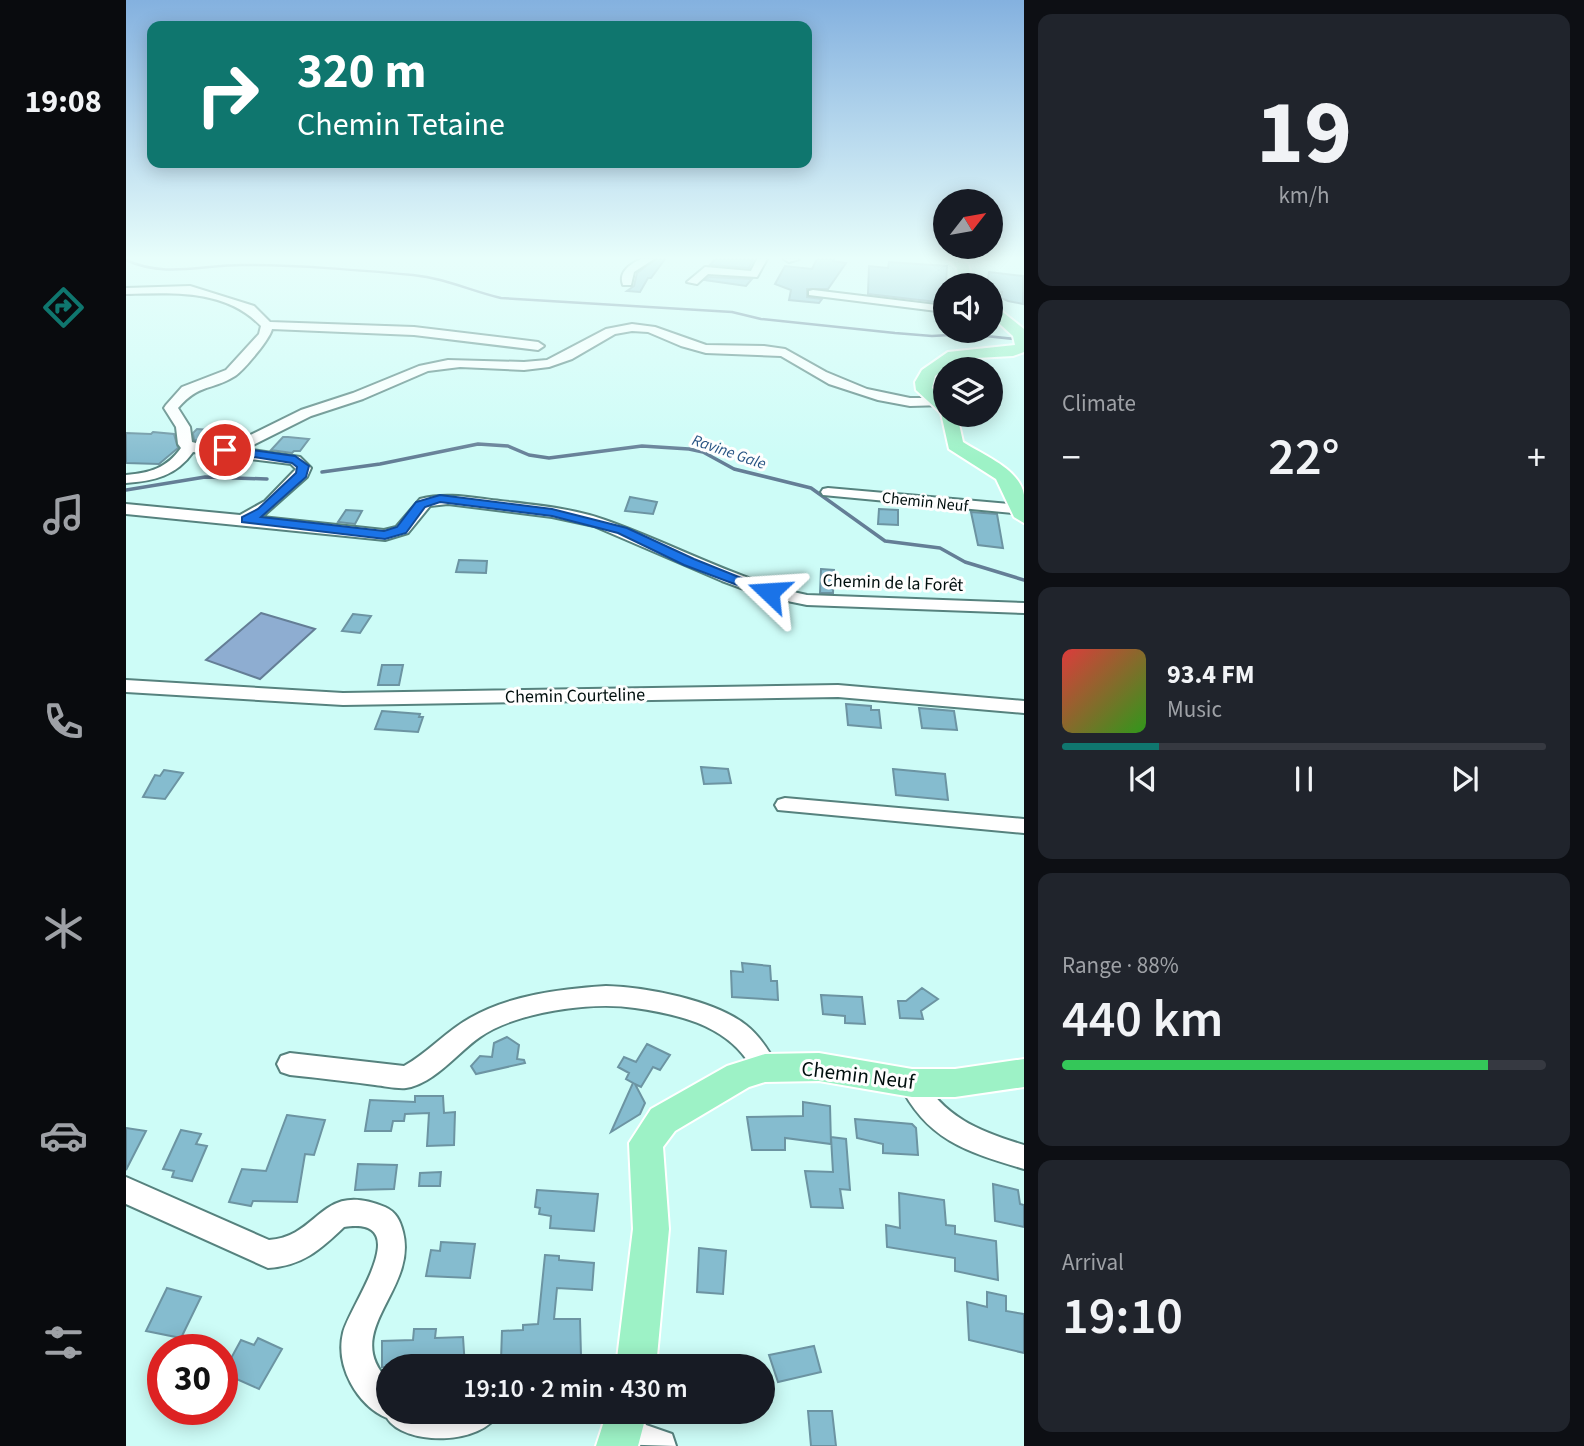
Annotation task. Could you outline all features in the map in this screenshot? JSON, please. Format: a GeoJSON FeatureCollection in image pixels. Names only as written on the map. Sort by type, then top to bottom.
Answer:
{"type":"FeatureCollection","features":[{"type":"Feature","properties":{"kind":"main road"},"geometry":{"type":"LineString","coordinates":[[1011,326],[1020,334],[1023,349]]}},
{"type":"Feature","properties":{"kind":"main road","name":"Chemin Neuf"},"geometry":{"type":"LineString","coordinates":[[951,357],[963,353],[1023,349]]}},
{"type":"Feature","properties":{"kind":"main road","name":"Chemin Neuf"},"geometry":{"type":"LineString","coordinates":[[933,369],[923,382],[924,390],[933,399]]}},
{"type":"Feature","properties":{"kind":"main road","name":"Chemin Neuf"},"geometry":{"type":"LineString","coordinates":[[950,427],[955,445],[1018,485],[1022,513]]}},
{"type":"Feature","properties":{"kind":"main road","name":"Chemin Neuf"},"geometry":{"type":"LineString","coordinates":[[638,1354],[651,1229],[646,1143],[663,1120],[739,1076],[765,1068],[819,1067],[912,1083],[956,1083],[1024,1073]]}},
{"type":"Feature","properties":{"kind":"street"},"geometry":{"type":"LineString","coordinates":[[246,520],[263,512],[302,474],[303,466],[295,460],[189,447],[183,441],[183,427],[171,408],[187,390],[231,373],[265,335],[267,326]]}},
{"type":"Feature","properties":{"kind":"street"},"geometry":{"type":"LineString","coordinates":[[303,326],[414,331],[538,346]]}},
{"type":"Feature","properties":{"kind":"street"},"geometry":{"type":"LineString","coordinates":[[225,450],[252,442],[305,412],[357,396],[407,373],[447,364],[519,366],[547,363],[570,356],[604,334],[635,327],[657,329],[688,345],[706,349],[783,353],[854,389],[933,406]]}},
{"type":"Feature","properties":{"kind":"street"},"geometry":{"type":"LineString","coordinates":[[126,479],[170,469],[177,465],[189,447]]}},
{"type":"Feature","properties":{"kind":"street","name":"Chemin Neuf"},"geometry":{"type":"LineString","coordinates":[[828,492],[1022,513]]}},
{"type":"Feature","properties":{"kind":"street","name":"Chemin de la Forêt"},"geometry":{"type":"LineString","coordinates":[[126,509],[385,535],[402,530],[425,502],[448,499],[552,512],[599,523],[728,577],[788,597],[807,600],[1024,608]]}},
{"type":"Feature","properties":{"kind":"street","name":"Chemin Courteline"},"geometry":{"type":"LineString","coordinates":[[126,686],[343,699],[838,691],[1024,707]]}},
{"type":"Feature","properties":{"kind":"street"},"geometry":{"type":"LineString","coordinates":[[785,804],[1024,827]]}},
{"type":"Feature","properties":{"kind":"street"},"geometry":{"type":"LineString","coordinates":[[289,1064],[406,1077],[419,1071],[479,1024],[547,1004],[606,996],[637,998],[698,1014],[729,1026],[742,1037],[765,1068]]}},
{"type":"Feature","properties":{"kind":"street"},"geometry":{"type":"LineString","coordinates":[[912,1083],[917,1098],[935,1115],[979,1144],[1024,1157]]}},
{"type":"Feature","properties":{"kind":"street"},"geometry":{"type":"LineString","coordinates":[[126,1190],[268,1254],[289,1253],[309,1242],[335,1216],[368,1213],[385,1222],[395,1240],[389,1269],[356,1333],[359,1370],[376,1391]]}},
{"type":"Feature","properties":{"kind":"street"},"geometry":{"type":"LineString","coordinates":[[417,1424],[421,1427],[460,1429],[466,1424]]}},
{"type":"Feature","properties":{"kind":"water"},"geometry":{"type":"Polygon","coordinates":[[[261,613],[315,629],[260,679],[206,660],[261,613]]]}},
{"type":"Feature","properties":{"kind":"building"},"geometry":{"type":"Polygon","coordinates":[[[197,429],[226,431],[215,444],[194,440],[193,433],[197,429]]]}},
{"type":"Feature","properties":{"kind":"building"},"geometry":{"type":"Polygon","coordinates":[[[126,433],[174,434],[178,448],[159,464],[126,463],[126,433]]]}},
{"type":"Feature","properties":{"kind":"building"},"geometry":{"type":"Polygon","coordinates":[[[283,437],[309,439],[300,451],[292,453],[271,450],[283,437]]]}},
{"type":"Feature","properties":{"kind":"building"},"geometry":{"type":"Polygon","coordinates":[[[630,497],[657,502],[653,514],[625,511],[630,497]]]}},
{"type":"Feature","properties":{"kind":"building"},"geometry":{"type":"Polygon","coordinates":[[[879,509],[898,510],[898,525],[878,524],[879,509]]]}},
{"type":"Feature","properties":{"kind":"building"},"geometry":{"type":"Polygon","coordinates":[[[346,510],[362,511],[355,524],[338,522],[346,510]]]}},
{"type":"Feature","properties":{"kind":"building"},"geometry":{"type":"Polygon","coordinates":[[[971,512],[997,514],[1003,548],[978,545],[971,512]]]}},
{"type":"Feature","properties":{"kind":"building"},"geometry":{"type":"Polygon","coordinates":[[[459,560],[487,561],[486,573],[456,572],[459,560]]]}},
{"type":"Feature","properties":{"kind":"building"},"geometry":{"type":"Polygon","coordinates":[[[821,569],[834,570],[833,593],[820,593],[821,569]]]}},
{"type":"Feature","properties":{"kind":"building"},"geometry":{"type":"Polygon","coordinates":[[[353,614],[371,616],[360,633],[342,631],[353,614]]]}},
{"type":"Feature","properties":{"kind":"building"},"geometry":{"type":"Polygon","coordinates":[[[382,665],[403,665],[399,685],[378,685],[382,665]]]}},
{"type":"Feature","properties":{"kind":"building"},"geometry":{"type":"Polygon","coordinates":[[[846,704],[871,706],[871,710],[879,710],[881,728],[848,725],[846,704]]]}},
{"type":"Feature","properties":{"kind":"building"},"geometry":{"type":"Polygon","coordinates":[[[919,708],[954,711],[957,730],[922,728],[919,708]]]}},
{"type":"Feature","properties":{"kind":"building"},"geometry":{"type":"Polygon","coordinates":[[[382,711],[420,714],[419,717],[423,717],[418,732],[375,729],[382,711]]]}},
{"type":"Feature","properties":{"kind":"building"},"geometry":{"type":"Polygon","coordinates":[[[701,767],[728,769],[731,783],[704,784],[701,767]]]}},
{"type":"Feature","properties":{"kind":"building"},"geometry":{"type":"Polygon","coordinates":[[[893,769],[945,774],[948,800],[896,795],[893,769]]]}},
{"type":"Feature","properties":{"kind":"building"},"geometry":{"type":"Polygon","coordinates":[[[164,770],[183,773],[165,799],[143,797],[155,775],[160,776],[164,770]]]}},
{"type":"Feature","properties":{"kind":"building"},"geometry":{"type":"Polygon","coordinates":[[[742,963],[770,966],[771,981],[777,981],[778,1000],[732,997],[731,971],[743,972],[742,963]]]}},
{"type":"Feature","properties":{"kind":"building"},"geometry":{"type":"Polygon","coordinates":[[[922,988],[938,999],[921,1011],[923,1019],[900,1018],[898,1001],[906,1001],[922,988]]]}},
{"type":"Feature","properties":{"kind":"building"},"geometry":{"type":"Polygon","coordinates":[[[821,995],[862,997],[865,1024],[845,1023],[845,1016],[823,1014],[821,995]]]}},
{"type":"Feature","properties":{"kind":"building"},"geometry":{"type":"Polygon","coordinates":[[[507,1037],[519,1045],[517,1059],[524,1060],[525,1063],[476,1074],[471,1066],[480,1056],[492,1057],[494,1043],[507,1037]]]}},
{"type":"Feature","properties":{"kind":"building"},"geometry":{"type":"Polygon","coordinates":[[[647,1044],[670,1055],[660,1070],[653,1067],[641,1087],[635,1084],[645,1103],[640,1114],[611,1132],[633,1083],[626,1079],[629,1073],[618,1067],[624,1057],[636,1062],[647,1044]]]}},
{"type":"Feature","properties":{"kind":"building"},"geometry":{"type":"Polygon","coordinates":[[[415,1096],[443,1096],[444,1113],[455,1112],[454,1145],[427,1146],[429,1113],[405,1114],[404,1121],[393,1121],[391,1131],[365,1131],[370,1100],[415,1102],[415,1096]]]}},
{"type":"Feature","properties":{"kind":"building"},"geometry":{"type":"Polygon","coordinates":[[[803,1102],[830,1106],[831,1144],[785,1138],[785,1150],[752,1150],[747,1117],[803,1116],[803,1102]]]}},
{"type":"Feature","properties":{"kind":"building"},"geometry":{"type":"Polygon","coordinates":[[[287,1115],[325,1120],[314,1155],[305,1154],[297,1202],[253,1201],[251,1206],[229,1202],[242,1169],[266,1171],[287,1115]]]}},
{"type":"Feature","properties":{"kind":"building"},"geometry":{"type":"Polygon","coordinates":[[[855,1119],[912,1124],[916,1128],[918,1155],[883,1153],[883,1144],[857,1138],[855,1119]]]}},
{"type":"Feature","properties":{"kind":"building"},"geometry":{"type":"Polygon","coordinates":[[[126,1128],[146,1131],[126,1170],[126,1128]]]}},
{"type":"Feature","properties":{"kind":"building"},"geometry":{"type":"Polygon","coordinates":[[[181,1130],[201,1134],[196,1144],[207,1146],[192,1181],[172,1177],[174,1171],[163,1169],[181,1130]]]}},
{"type":"Feature","properties":{"kind":"building"},"geometry":{"type":"Polygon","coordinates":[[[831,1137],[846,1139],[850,1190],[840,1189],[843,1208],[811,1207],[805,1171],[833,1172],[831,1137]]]}},
{"type":"Feature","properties":{"kind":"building"},"geometry":{"type":"Polygon","coordinates":[[[358,1164],[397,1165],[394,1189],[355,1190],[358,1164]]]}},
{"type":"Feature","properties":{"kind":"building"},"geometry":{"type":"Polygon","coordinates":[[[441,1172],[440,1186],[419,1186],[420,1173],[441,1172]]]}},
{"type":"Feature","properties":{"kind":"building"},"geometry":{"type":"Polygon","coordinates":[[[993,1184],[1018,1190],[1020,1204],[1024,1205],[1024,1227],[995,1221],[993,1184]]]}},
{"type":"Feature","properties":{"kind":"building"},"geometry":{"type":"Polygon","coordinates":[[[537,1190],[598,1194],[594,1231],[550,1228],[551,1216],[539,1214],[540,1208],[535,1207],[537,1190]]]}},
{"type":"Feature","properties":{"kind":"building"},"geometry":{"type":"Polygon","coordinates":[[[899,1193],[944,1200],[946,1225],[955,1226],[955,1234],[996,1241],[998,1280],[955,1271],[955,1258],[887,1247],[886,1225],[900,1228],[899,1193]]]}},
{"type":"Feature","properties":{"kind":"building"},"geometry":{"type":"Polygon","coordinates":[[[441,1242],[475,1244],[470,1278],[426,1276],[431,1250],[440,1251],[441,1242]]]}},
{"type":"Feature","properties":{"kind":"building"},"geometry":{"type":"Polygon","coordinates":[[[699,1248],[726,1251],[723,1294],[697,1292],[699,1248]]]}},
{"type":"Feature","properties":{"kind":"building"},"geometry":{"type":"Polygon","coordinates":[[[545,1255],[559,1256],[559,1260],[594,1263],[592,1290],[557,1288],[554,1319],[580,1319],[581,1354],[501,1354],[502,1331],[523,1330],[523,1325],[538,1324],[545,1255]]]}},
{"type":"Feature","properties":{"kind":"building"},"geometry":{"type":"Polygon","coordinates":[[[167,1288],[201,1297],[183,1334],[146,1331],[167,1288]]]}},
{"type":"Feature","properties":{"kind":"building"},"geometry":{"type":"Polygon","coordinates":[[[987,1292],[1006,1296],[1006,1311],[1024,1314],[1024,1353],[969,1340],[967,1302],[987,1307],[987,1292]]]}},
{"type":"Feature","properties":{"kind":"building"},"geometry":{"type":"Polygon","coordinates":[[[414,1329],[436,1329],[435,1338],[463,1337],[464,1354],[382,1354],[382,1341],[413,1340],[414,1329]]]}},
{"type":"Feature","properties":{"kind":"building"},"geometry":{"type":"Polygon","coordinates":[[[258,1338],[282,1349],[259,1389],[238,1380],[238,1346],[241,1340],[254,1345],[258,1338]]]}},
{"type":"Feature","properties":{"kind":"building"},"geometry":{"type":"Polygon","coordinates":[[[814,1346],[821,1372],[778,1382],[774,1354],[814,1346]]]}},
{"type":"Feature","properties":{"kind":"building"},"geometry":{"type":"Polygon","coordinates":[[[808,1411],[832,1411],[836,1446],[811,1446],[808,1411]]]}},
{"type":"Feature","properties":{"kind":"waterway"},"geometry":{"type":"LineString","coordinates":[[833,326],[932,336],[967,334],[1024,340]]}},
{"type":"Feature","properties":{"kind":"waterway","name":"Ravine Gale"},"geometry":{"type":"LineString","coordinates":[[322,472],[380,464],[478,444],[508,446],[529,455],[549,458],[642,446],[689,449],[703,452],[734,469],[811,488],[885,541],[940,548],[965,562],[1024,580]]}},
{"type":"Feature","properties":{"kind":"waterway","name":"Ravine Gale"},"geometry":{"type":"LineString","coordinates":[[126,490],[205,477],[267,479]]}},
{"type":"Feature","properties":{"kind":"route"},"geometry":{"type":"LineString","coordinates":[[225,450],[287,458],[299,462],[304,468],[302,474],[263,512],[246,520],[385,535],[402,530],[421,504],[440,498],[552,512],[622,531],[689,562],[769,592]]}}]}
